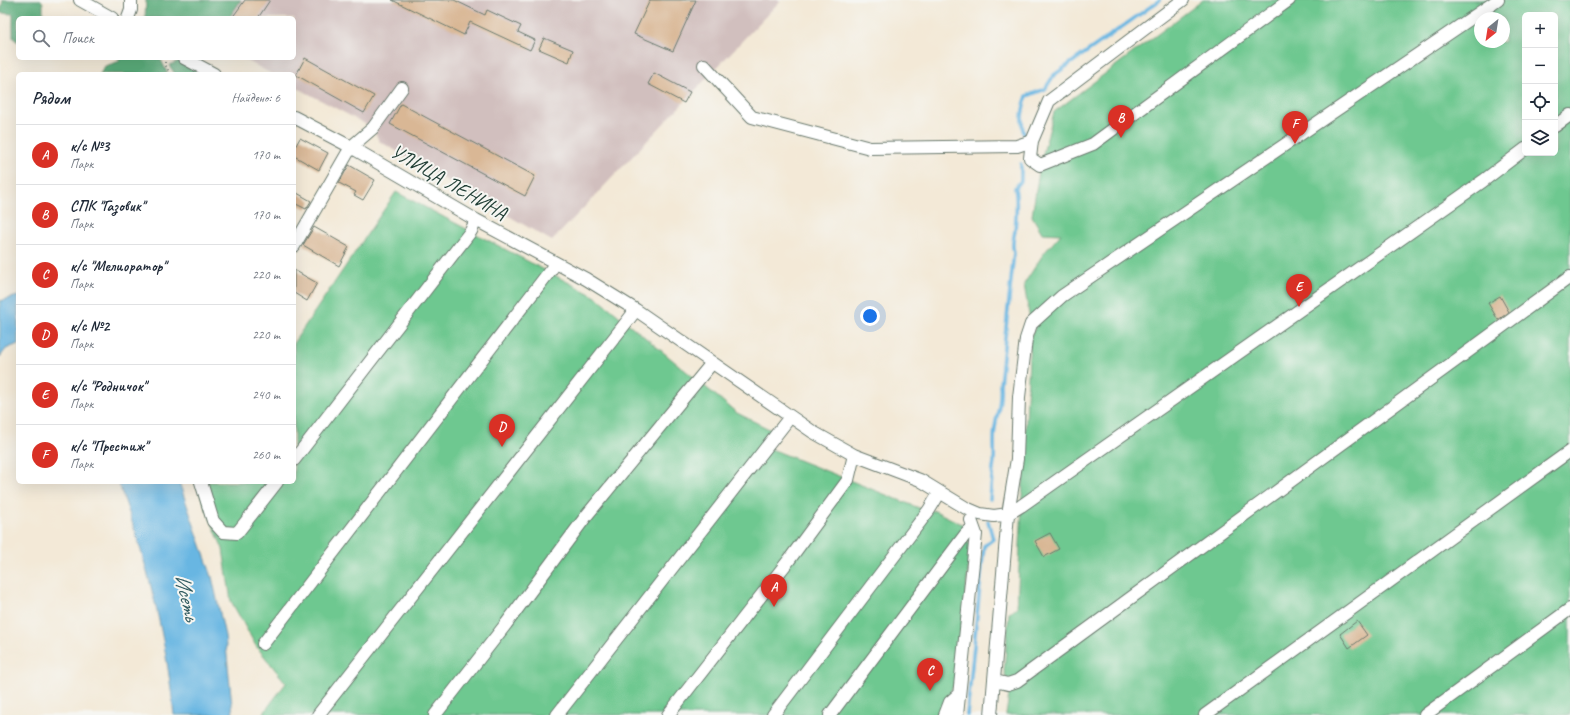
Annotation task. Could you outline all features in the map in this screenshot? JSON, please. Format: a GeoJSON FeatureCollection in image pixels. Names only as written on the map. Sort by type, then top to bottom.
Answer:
{"type":"FeatureCollection","features":[{"type":"Feature","properties":{"kind":"street"},"geometry":{"type":"LineString","coordinates":[[80,0],[108,16]]}},
{"type":"Feature","properties":{"kind":"street"},"geometry":{"type":"LineString","coordinates":[[129,16],[131,10],[131,0]]}},
{"type":"Feature","properties":{"kind":"street"},"geometry":{"type":"LineString","coordinates":[[1183,0],[1049,101],[1032,141],[1030,158],[1040,165],[1093,144],[1289,0]]}},
{"type":"Feature","properties":{"kind":"street"},"geometry":{"type":"LineString","coordinates":[[991,715],[1008,514],[1017,458],[1020,397],[1026,339],[1033,321],[1062,296],[1498,0]]}},
{"type":"Feature","properties":{"kind":"street"},"geometry":{"type":"LineString","coordinates":[[188,60],[210,72]]}},
{"type":"Feature","properties":{"kind":"street"},"geometry":{"type":"LineString","coordinates":[[704,65],[752,117],[870,148],[1017,146],[1032,141]]}},
{"type":"Feature","properties":{"kind":"street"},"geometry":{"type":"LineString","coordinates":[[296,243],[351,147],[373,128],[402,88]]}},
{"type":"Feature","properties":{"kind":"street"},"geometry":{"type":"LineString","coordinates":[[1558,124],[1570,115]]}},
{"type":"Feature","properties":{"kind":"street","name":"УЛИЦА ЛЕНИНА"},"geometry":{"type":"LineString","coordinates":[[296,118],[351,147],[476,220],[586,279],[636,310],[790,417],[854,455],[920,480],[966,508],[980,514],[994,516],[1008,514]]}},
{"type":"Feature","properties":{"kind":"street"},"geometry":{"type":"LineString","coordinates":[[1008,514],[1464,195],[1522,151]]}},
{"type":"Feature","properties":{"kind":"street"},"geometry":{"type":"LineString","coordinates":[[296,457],[471,231],[476,220]]}},
{"type":"Feature","properties":{"kind":"street"},"geometry":{"type":"LineString","coordinates":[[263,644],[556,263]]}},
{"type":"Feature","properties":{"kind":"street"},"geometry":{"type":"LineString","coordinates":[[995,681],[1008,684],[1017,680],[1570,277]]}},
{"type":"Feature","properties":{"kind":"street"},"geometry":{"type":"LineString","coordinates":[[318,715],[636,310]]}},
{"type":"Feature","properties":{"kind":"street"},"geometry":{"type":"LineString","coordinates":[[435,715],[506,624],[587,515],[712,363]]}},
{"type":"Feature","properties":{"kind":"street"},"geometry":{"type":"LineString","coordinates":[[557,715],[790,417]]}},
{"type":"Feature","properties":{"kind":"street"},"geometry":{"type":"LineString","coordinates":[[1205,715],[1570,451]]}},
{"type":"Feature","properties":{"kind":"street"},"geometry":{"type":"LineString","coordinates":[[668,715],[789,560],[848,480],[854,455]]}},
{"type":"Feature","properties":{"kind":"street"},"geometry":{"type":"LineString","coordinates":[[202,484],[214,521],[223,532],[237,533],[275,484]]}},
{"type":"Feature","properties":{"kind":"street"},"geometry":{"type":"LineString","coordinates":[[773,715],[929,510],[940,492]]}},
{"type":"Feature","properties":{"kind":"street"},"geometry":{"type":"LineString","coordinates":[[957,715],[976,534],[966,508]]}},
{"type":"Feature","properties":{"kind":"street"},"geometry":{"type":"LineString","coordinates":[[830,715],[964,535],[973,526]]}},
{"type":"Feature","properties":{"kind":"street"},"geometry":{"type":"LineString","coordinates":[[1425,715],[1570,609]]}},
{"type":"Feature","properties":{"kind":"street"},"geometry":{"type":"LineString","coordinates":[[945,715],[950,702],[959,694]]}},
{"type":"Feature","properties":{"kind":"path"},"geometry":{"type":"LineString","coordinates":[[165,60],[165,64],[169,72]]}},
{"type":"Feature","properties":{"kind":"shaded area"},"geometry":{"type":"Polygon","coordinates":[[[236,0],[781,0],[552,241],[379,141],[373,128],[296,87],[296,72],[268,72],[246,60],[296,60],[296,16],[225,16],[236,0]]]}},
{"type":"Feature","properties":{"kind":"green space"},"geometry":{"type":"Polygon","coordinates":[[[3,0],[41,0],[43,3],[43,16],[16,16],[16,40],[13,38],[13,14],[0,13],[3,0]]]}},
{"type":"Feature","properties":{"kind":"green space"},"geometry":{"type":"Polygon","coordinates":[[[146,0],[241,0],[230,16],[145,16],[146,0]]]}},
{"type":"Feature","properties":{"kind":"green space"},"geometry":{"type":"Polygon","coordinates":[[[1203,0],[1570,0],[1570,715],[1006,715],[1010,688],[1004,671],[1009,613],[1017,608],[1030,337],[1036,326],[1029,315],[1024,284],[1044,253],[1061,234],[1042,233],[1032,216],[1040,165],[1054,112],[1203,0]]]}},
{"type":"Feature","properties":{"kind":"green space"},"geometry":{"type":"Polygon","coordinates":[[[119,60],[161,60],[167,72],[101,72],[105,66],[120,61],[119,60]]]}},
{"type":"Feature","properties":{"kind":"green space"},"geometry":{"type":"Polygon","coordinates":[[[179,61],[198,72],[174,72],[169,65],[179,61]]]}},
{"type":"Feature","properties":{"kind":"green space"},"geometry":{"type":"Polygon","coordinates":[[[396,192],[596,297],[737,413],[771,430],[761,445],[924,510],[935,511],[964,525],[962,531],[971,547],[955,682],[947,700],[952,715],[262,715],[286,683],[256,646],[231,601],[223,549],[196,484],[296,484],[296,339],[396,192]]]}},
{"type":"Feature","properties":{"kind":"water"},"geometry":{"type":"Polygon","coordinates":[[[16,297],[16,345],[6,349],[0,357],[0,301],[16,297]]]}},
{"type":"Feature","properties":{"kind":"water","name":"Исеть"},"geometry":{"type":"Polygon","coordinates":[[[119,484],[180,484],[212,577],[225,636],[233,715],[174,715],[166,655],[154,597],[119,484]]]}},
{"type":"Feature","properties":{"kind":"building"},"geometry":{"type":"Polygon","coordinates":[[[245,0],[270,0],[259,16],[233,16],[245,0]]]}},
{"type":"Feature","properties":{"kind":"building"},"geometry":{"type":"Polygon","coordinates":[[[392,0],[454,0],[485,15],[487,10],[521,26],[518,32],[535,40],[530,50],[470,22],[464,35],[392,0]]]}},
{"type":"Feature","properties":{"kind":"building"},"geometry":{"type":"Polygon","coordinates":[[[650,0],[696,0],[673,51],[634,34],[650,0]]]}},
{"type":"Feature","properties":{"kind":"building"},"geometry":{"type":"Polygon","coordinates":[[[544,38],[573,50],[569,62],[539,49],[544,38]]]}},
{"type":"Feature","properties":{"kind":"building"},"geometry":{"type":"Polygon","coordinates":[[[305,58],[374,96],[364,113],[296,75],[305,58]]]}},
{"type":"Feature","properties":{"kind":"building"},"geometry":{"type":"Polygon","coordinates":[[[654,73],[690,92],[684,103],[648,84],[654,73]]]}},
{"type":"Feature","properties":{"kind":"building"},"geometry":{"type":"Polygon","coordinates":[[[401,104],[535,176],[525,196],[390,124],[401,104]]]}},
{"type":"Feature","properties":{"kind":"building"},"geometry":{"type":"Polygon","coordinates":[[[300,138],[328,153],[319,170],[296,157],[296,145],[300,138]]]}},
{"type":"Feature","properties":{"kind":"building"},"geometry":{"type":"Polygon","coordinates":[[[349,165],[375,180],[363,200],[354,195],[356,192],[339,183],[349,165]]]}},
{"type":"Feature","properties":{"kind":"building"},"geometry":{"type":"Polygon","coordinates":[[[297,193],[311,201],[306,209],[296,204],[297,193]]]}},
{"type":"Feature","properties":{"kind":"building"},"geometry":{"type":"Polygon","coordinates":[[[314,227],[349,247],[339,266],[303,245],[314,227]]]}},
{"type":"Feature","properties":{"kind":"building"},"geometry":{"type":"Polygon","coordinates":[[[296,271],[317,283],[307,301],[296,294],[296,271]]]}},
{"type":"Feature","properties":{"kind":"building"},"geometry":{"type":"Polygon","coordinates":[[[1500,296],[1509,312],[1498,320],[1488,303],[1500,296]]]}},
{"type":"Feature","properties":{"kind":"building"},"geometry":{"type":"Polygon","coordinates":[[[1050,533],[1059,549],[1044,557],[1035,541],[1050,533]]]}},
{"type":"Feature","properties":{"kind":"building"},"geometry":{"type":"Polygon","coordinates":[[[1357,621],[1367,635],[1349,648],[1340,634],[1357,621]]]}},
{"type":"Feature","properties":{"kind":"waterway"},"geometry":{"type":"LineString","coordinates":[[1025,137],[1022,127],[1022,116],[1027,96],[1045,89],[1054,75],[1160,0]]}},
{"type":"Feature","properties":{"kind":"waterway"},"geometry":{"type":"LineString","coordinates":[[990,499],[994,462],[994,432],[1000,401],[1000,385],[1014,252],[1013,244],[1016,209],[1015,188],[1021,181],[1021,164]]}},
{"type":"Feature","properties":{"kind":"waterway"},"geometry":{"type":"LineString","coordinates":[[967,715],[984,546],[993,539],[988,521]]}},
{"type":"Feature","properties":{"kind":"place","name":"СПК \"Газовик\""},"geometry":{"type":"Point","coordinates":[1121,138]}},
{"type":"Feature","properties":{"kind":"place","name":"к/с \"Престиж\""},"geometry":{"type":"Point","coordinates":[1295,144]}},
{"type":"Feature","properties":{"kind":"place","name":"к/с \"Родничок\""},"geometry":{"type":"Point","coordinates":[1299,307]}},
{"type":"Feature","properties":{"kind":"place","name":"к/с №2"},"geometry":{"type":"Point","coordinates":[502,447]}},
{"type":"Feature","properties":{"kind":"place","name":"к/с №3"},"geometry":{"type":"Point","coordinates":[774,607]}},
{"type":"Feature","properties":{"kind":"place","name":"к/с \"Мелиоратор\""},"geometry":{"type":"Point","coordinates":[930,691]}}]}
